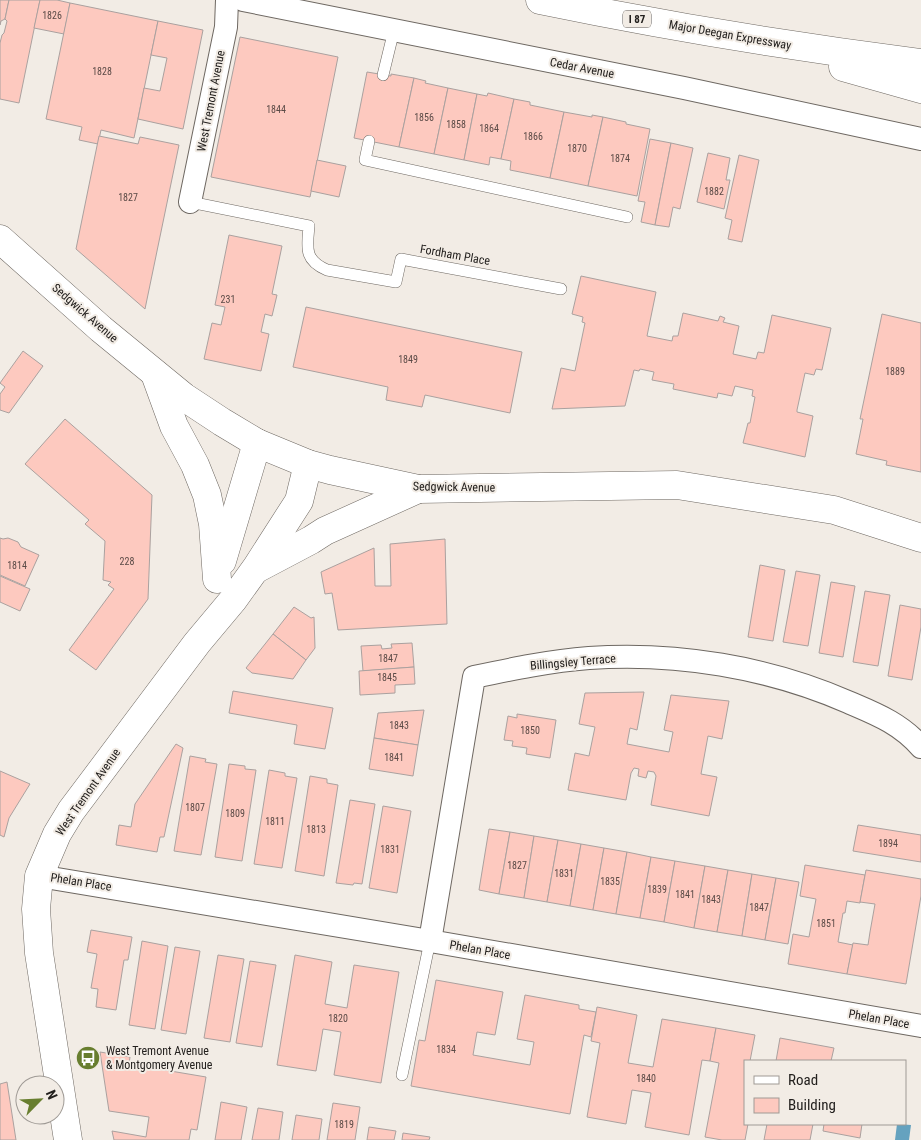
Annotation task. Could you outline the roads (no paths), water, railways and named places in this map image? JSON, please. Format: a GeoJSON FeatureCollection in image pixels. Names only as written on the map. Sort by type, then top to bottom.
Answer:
{"type":"FeatureCollection","features":[{"type":"Feature","properties":{"kind":"main road","name":"Major Deegan Expressway"},"geometry":{"type":"LineString","coordinates":[[540,0],[733,37],[828,52],[921,63]]}},
{"type":"Feature","properties":{"kind":"main road"},"geometry":{"type":"LineString","coordinates":[[733,37],[921,89]]}},
{"type":"Feature","properties":{"kind":"main road","name":"Sedgwick Avenue"},"geometry":{"type":"LineString","coordinates":[[0,238],[101,329],[184,397],[208,414],[257,443],[308,464],[418,489],[677,485],[834,510],[921,538]]}},
{"type":"Feature","properties":{"kind":"main road"},"geometry":{"type":"LineString","coordinates":[[154,372],[174,426],[195,466],[207,495],[213,524],[216,579]]}},
{"type":"Feature","properties":{"kind":"main road","name":"West Tremont Avenue"},"geometry":{"type":"LineString","coordinates":[[196,642],[257,443]]}},
{"type":"Feature","properties":{"kind":"main road","name":"West Tremont Avenue"},"geometry":{"type":"LineString","coordinates":[[68,1140],[39,952],[36,909],[39,876],[57,834],[71,811],[196,642],[234,600],[256,568],[299,501],[308,464]]}},
{"type":"Feature","properties":{"kind":"main road"},"geometry":{"type":"LineString","coordinates":[[256,568],[325,531],[418,489]]}},
{"type":"Feature","properties":{"kind":"street","name":"West Tremont Avenue"},"geometry":{"type":"LineString","coordinates":[[190,202],[226,27],[227,0]]}},
{"type":"Feature","properties":{"kind":"street","name":"Cedar Avenue"},"geometry":{"type":"LineString","coordinates":[[242,0],[684,88],[921,138]]}},
{"type":"Feature","properties":{"kind":"street","name":"Billingsley Terrace"},"geometry":{"type":"LineString","coordinates":[[430,941],[474,677],[529,665],[590,658],[655,658],[720,665],[780,678],[831,694],[890,720],[921,747]]}},
{"type":"Feature","properties":{"kind":"street","name":"Phelan Place"},"geometry":{"type":"LineString","coordinates":[[39,876],[921,1026]]}},
{"type":"Feature","properties":{"kind":"lane"},"geometry":{"type":"LineString","coordinates":[[383,75],[394,30]]}},
{"type":"Feature","properties":{"kind":"lane"},"geometry":{"type":"LineString","coordinates":[[369,141],[366,160],[627,217]]}},
{"type":"Feature","properties":{"kind":"lane","name":"Fordham Place"},"geometry":{"type":"LineString","coordinates":[[190,202],[309,226],[308,245],[311,260],[327,270],[396,282],[401,259],[561,289]]}},
{"type":"Feature","properties":{"kind":"lane"},"geometry":{"type":"LineString","coordinates":[[402,1075],[430,941]]}},
{"type":"Feature","properties":{"kind":"water"},"geometry":{"type":"Polygon","coordinates":[[[897,1125],[911,1125],[909,1140],[895,1140],[897,1125]]]}},
{"type":"Feature","properties":{"kind":"place","name":"West Tremont Avenue & Montgomery Avenue"},"geometry":{"type":"Point","coordinates":[88,1058]}}]}
